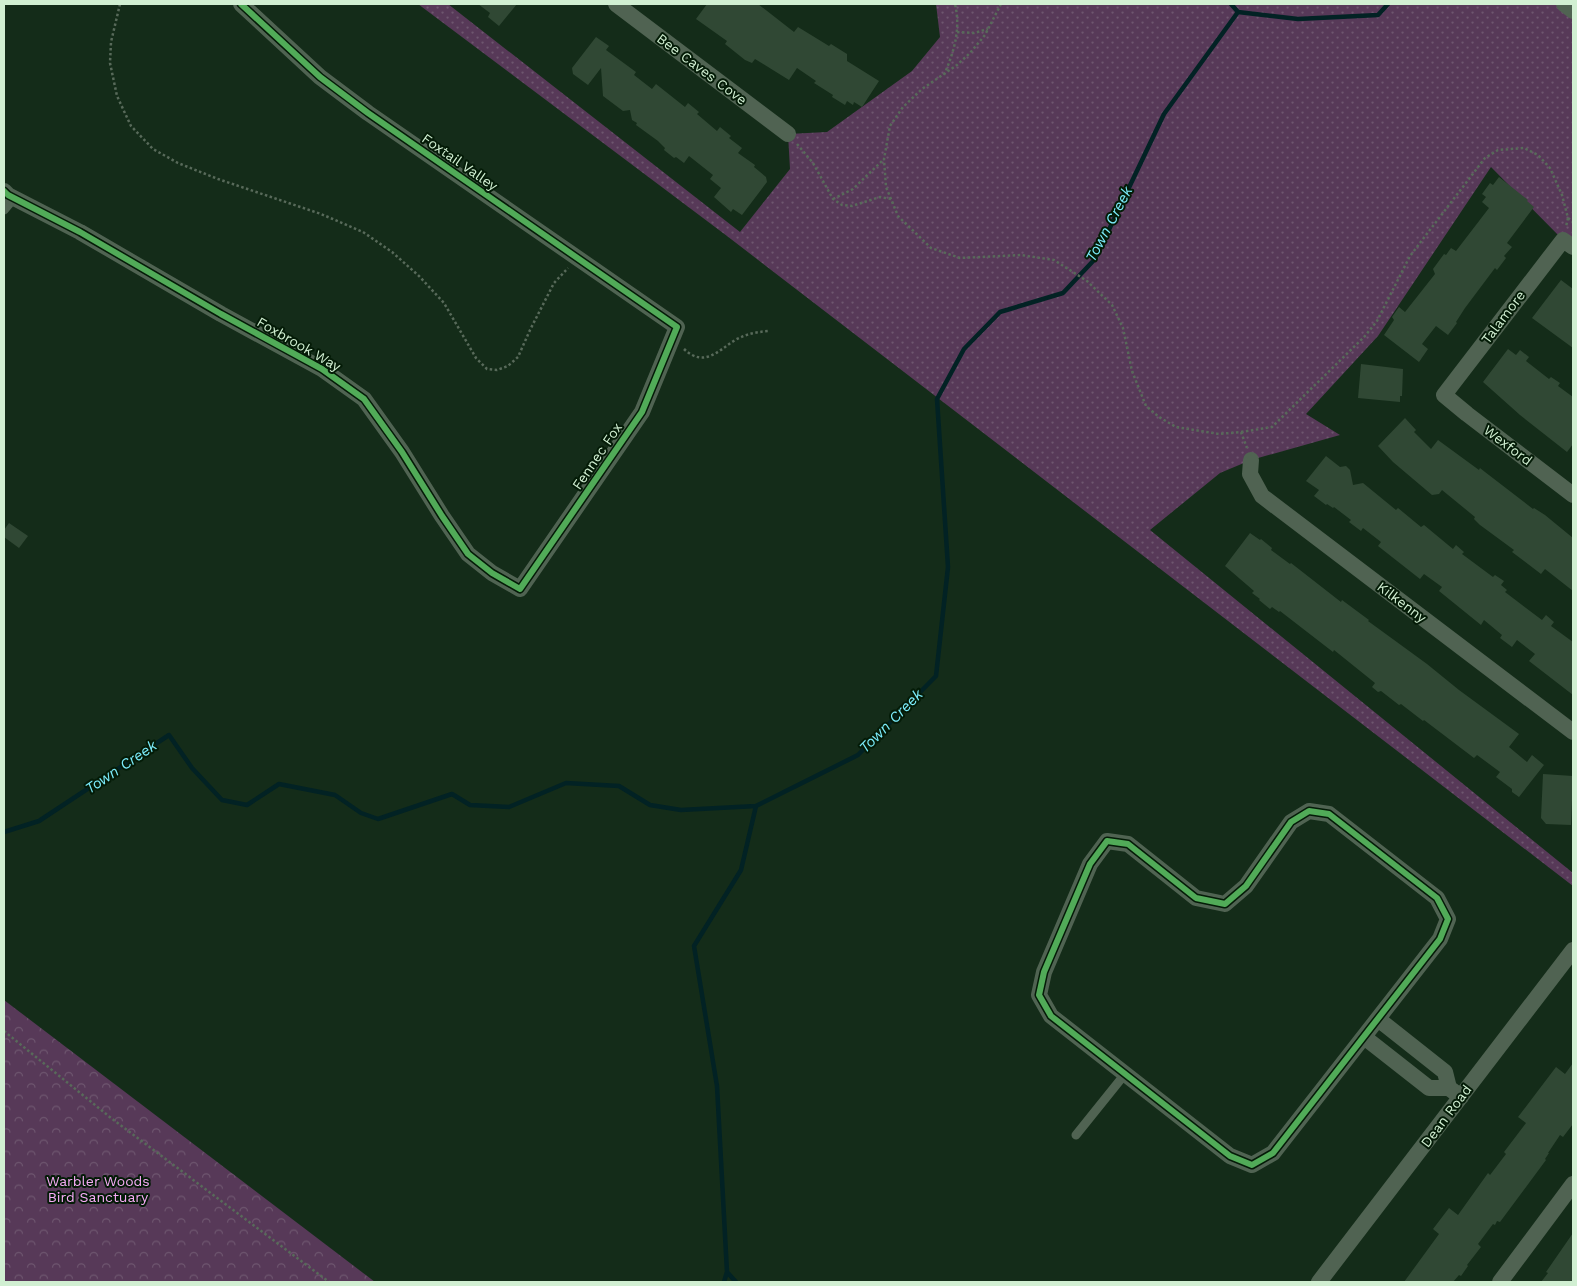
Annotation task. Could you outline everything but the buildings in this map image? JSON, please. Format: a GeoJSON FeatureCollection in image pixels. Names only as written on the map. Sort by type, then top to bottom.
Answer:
{"type":"FeatureCollection","features":[{"type":"Feature","properties":{"kind":"street","name":"Foxtail Valley"},"geometry":{"type":"LineString","coordinates":[[241,4],[320,76],[368,113],[576,256],[674,332]]}},
{"type":"Feature","properties":{"kind":"street","name":"Bee Caves Cove"},"geometry":{"type":"LineString","coordinates":[[616,4],[788,134]]}},
{"type":"Feature","properties":{"kind":"street"},"geometry":{"type":"LineString","coordinates":[[1564,4],[1573,10]]}},
{"type":"Feature","properties":{"kind":"street","name":"Foxbrook Way"},"geometry":{"type":"LineString","coordinates":[[7,200],[80,232],[221,314],[322,369],[364,399],[402,452],[468,554],[492,573],[520,589]]}},
{"type":"Feature","properties":{"kind":"street","name":"Talamore"},"geometry":{"type":"LineString","coordinates":[[1444,395],[1568,243]]}},
{"type":"Feature","properties":{"kind":"street","name":"Fennec Fox"},"geometry":{"type":"LineString","coordinates":[[520,589],[642,412],[674,332]]}},
{"type":"Feature","properties":{"kind":"street","name":"Wexford"},"geometry":{"type":"LineString","coordinates":[[1444,395],[1573,495]]}},
{"type":"Feature","properties":{"kind":"street","name":"Kilkenny"},"geometry":{"type":"LineString","coordinates":[[1251,460],[1250,474],[1262,496],[1573,732]]}},
{"type":"Feature","properties":{"kind":"street"},"geometry":{"type":"LineString","coordinates":[[1309,811],[1329,814],[1437,898],[1448,919],[1440,939],[1364,1037],[1273,1153],[1252,1165],[1230,1156],[1051,1016],[1039,996],[1044,972],[1090,864],[1107,841],[1128,844],[1196,898],[1225,904],[1246,886],[1291,822],[1309,811]]}},
{"type":"Feature","properties":{"kind":"street","name":"Dean Road"},"geometry":{"type":"LineString","coordinates":[[1318,1282],[1455,1092],[1573,950]]}},
{"type":"Feature","properties":{"kind":"street"},"geometry":{"type":"LineString","coordinates":[[1378,1019],[1445,1072],[1455,1092]]}},
{"type":"Feature","properties":{"kind":"street"},"geometry":{"type":"LineString","coordinates":[[1364,1037],[1429,1088],[1455,1092]]}},
{"type":"Feature","properties":{"kind":"street"},"geometry":{"type":"LineString","coordinates":[[1500,1282],[1573,1184]]}},
{"type":"Feature","properties":{"kind":"lane"},"geometry":{"type":"LineString","coordinates":[[1076,1136],[1125,1074]]}},
{"type":"Feature","properties":{"kind":"path"},"geometry":{"type":"LineString","coordinates":[[120,4],[111,42],[110,63],[118,96],[131,126],[152,149],[178,163],[218,179],[320,214],[363,232],[399,258],[444,303],[476,358],[487,369],[497,370],[508,366],[518,357],[554,283],[576,256]]}},
{"type":"Feature","properties":{"kind":"path"},"geometry":{"type":"LineString","coordinates":[[943,76],[952,54],[957,32],[955,4]]}},
{"type":"Feature","properties":{"kind":"path"},"geometry":{"type":"LineString","coordinates":[[1001,4],[989,29],[970,53],[943,76],[922,89],[903,106],[890,126],[884,159],[886,187],[898,216],[931,248],[960,258],[1021,255],[1054,260],[1087,281],[1112,305],[1123,328],[1132,371],[1146,406],[1159,417],[1176,427],[1219,434],[1272,427],[1365,336],[1377,321],[1410,256],[1485,158],[1498,150],[1524,148],[1538,155],[1550,168],[1562,194],[1568,218],[1568,243]]}},
{"type":"Feature","properties":{"kind":"path"},"geometry":{"type":"LineString","coordinates":[[957,32],[974,33],[989,29]]}},
{"type":"Feature","properties":{"kind":"path"},"geometry":{"type":"LineString","coordinates":[[788,134],[814,163],[833,199],[842,205],[852,206],[880,197],[891,199]]}},
{"type":"Feature","properties":{"kind":"path"},"geometry":{"type":"LineString","coordinates":[[833,199],[853,189],[884,159]]}},
{"type":"Feature","properties":{"kind":"path"},"geometry":{"type":"LineString","coordinates":[[1568,218],[1573,222]]}},
{"type":"Feature","properties":{"kind":"path"},"geometry":{"type":"LineString","coordinates":[[674,332],[688,353],[704,358],[718,354],[736,340],[745,336],[755,332],[769,331]]}},
{"type":"Feature","properties":{"kind":"path"},"geometry":{"type":"LineString","coordinates":[[1241,432],[1251,460]]}},
{"type":"Feature","properties":{"kind":"path"},"geometry":{"type":"LineString","coordinates":[[4,1031],[111,1118],[329,1282]]}},
{"type":"Feature","properties":{"kind":"green space"},"geometry":{"type":"Polygon","coordinates":[[[418,4],[448,4],[740,232],[790,169],[788,134],[827,132],[912,71],[940,37],[936,4],[1573,4],[1573,247],[1563,240],[1491,167],[1378,336],[1306,414],[1340,435],[1251,460],[1220,473],[1150,530],[1573,873],[1573,886],[727,236],[418,4]]]}},
{"type":"Feature","properties":{"kind":"green space","name":"Warbler Woods Bird Sanctuary"},"geometry":{"type":"Polygon","coordinates":[[[4,1000],[375,1282],[4,1282],[4,1000]]]}},
{"type":"Feature","properties":{"kind":"waterway"},"geometry":{"type":"LineString","coordinates":[[1231,4],[1238,12]]}},
{"type":"Feature","properties":{"kind":"waterway","name":"Town Creek"},"geometry":{"type":"LineString","coordinates":[[4,832],[39,821],[169,735],[192,768],[222,800],[247,805],[279,784],[335,795],[361,813],[378,819],[452,794],[470,805],[509,807],[566,783],[619,786],[650,805],[681,810],[756,806],[858,755],[936,676],[948,567],[937,399],[964,349],[1000,312],[1063,293],[1095,259],[1164,114],[1238,12],[1298,19],[1378,15],[1388,4]]}},
{"type":"Feature","properties":{"kind":"waterway"},"geometry":{"type":"LineString","coordinates":[[736,1282],[727,1272],[717,1086],[694,946],[741,870],[756,806]]}},
{"type":"Feature","properties":{"kind":"waterway"},"geometry":{"type":"LineString","coordinates":[[724,1282],[727,1272]]}},
{"type":"Feature","properties":{"kind":"cycle path"},"geometry":{"type":"LineString","coordinates":[[4,191],[8,195],[80,232],[221,314],[322,369],[364,399],[402,452],[468,554],[492,573],[520,589],[642,412],[677,327],[368,113],[320,77],[241,4]]}},
{"type":"Feature","properties":{"kind":"cycle path"},"geometry":{"type":"LineString","coordinates":[[1309,811],[1329,814],[1437,898],[1448,919],[1440,939],[1273,1153],[1252,1165],[1230,1156],[1051,1016],[1039,995],[1044,972],[1090,864],[1107,841],[1128,844],[1196,898],[1225,904],[1246,886],[1291,822],[1309,811]]}}]}
